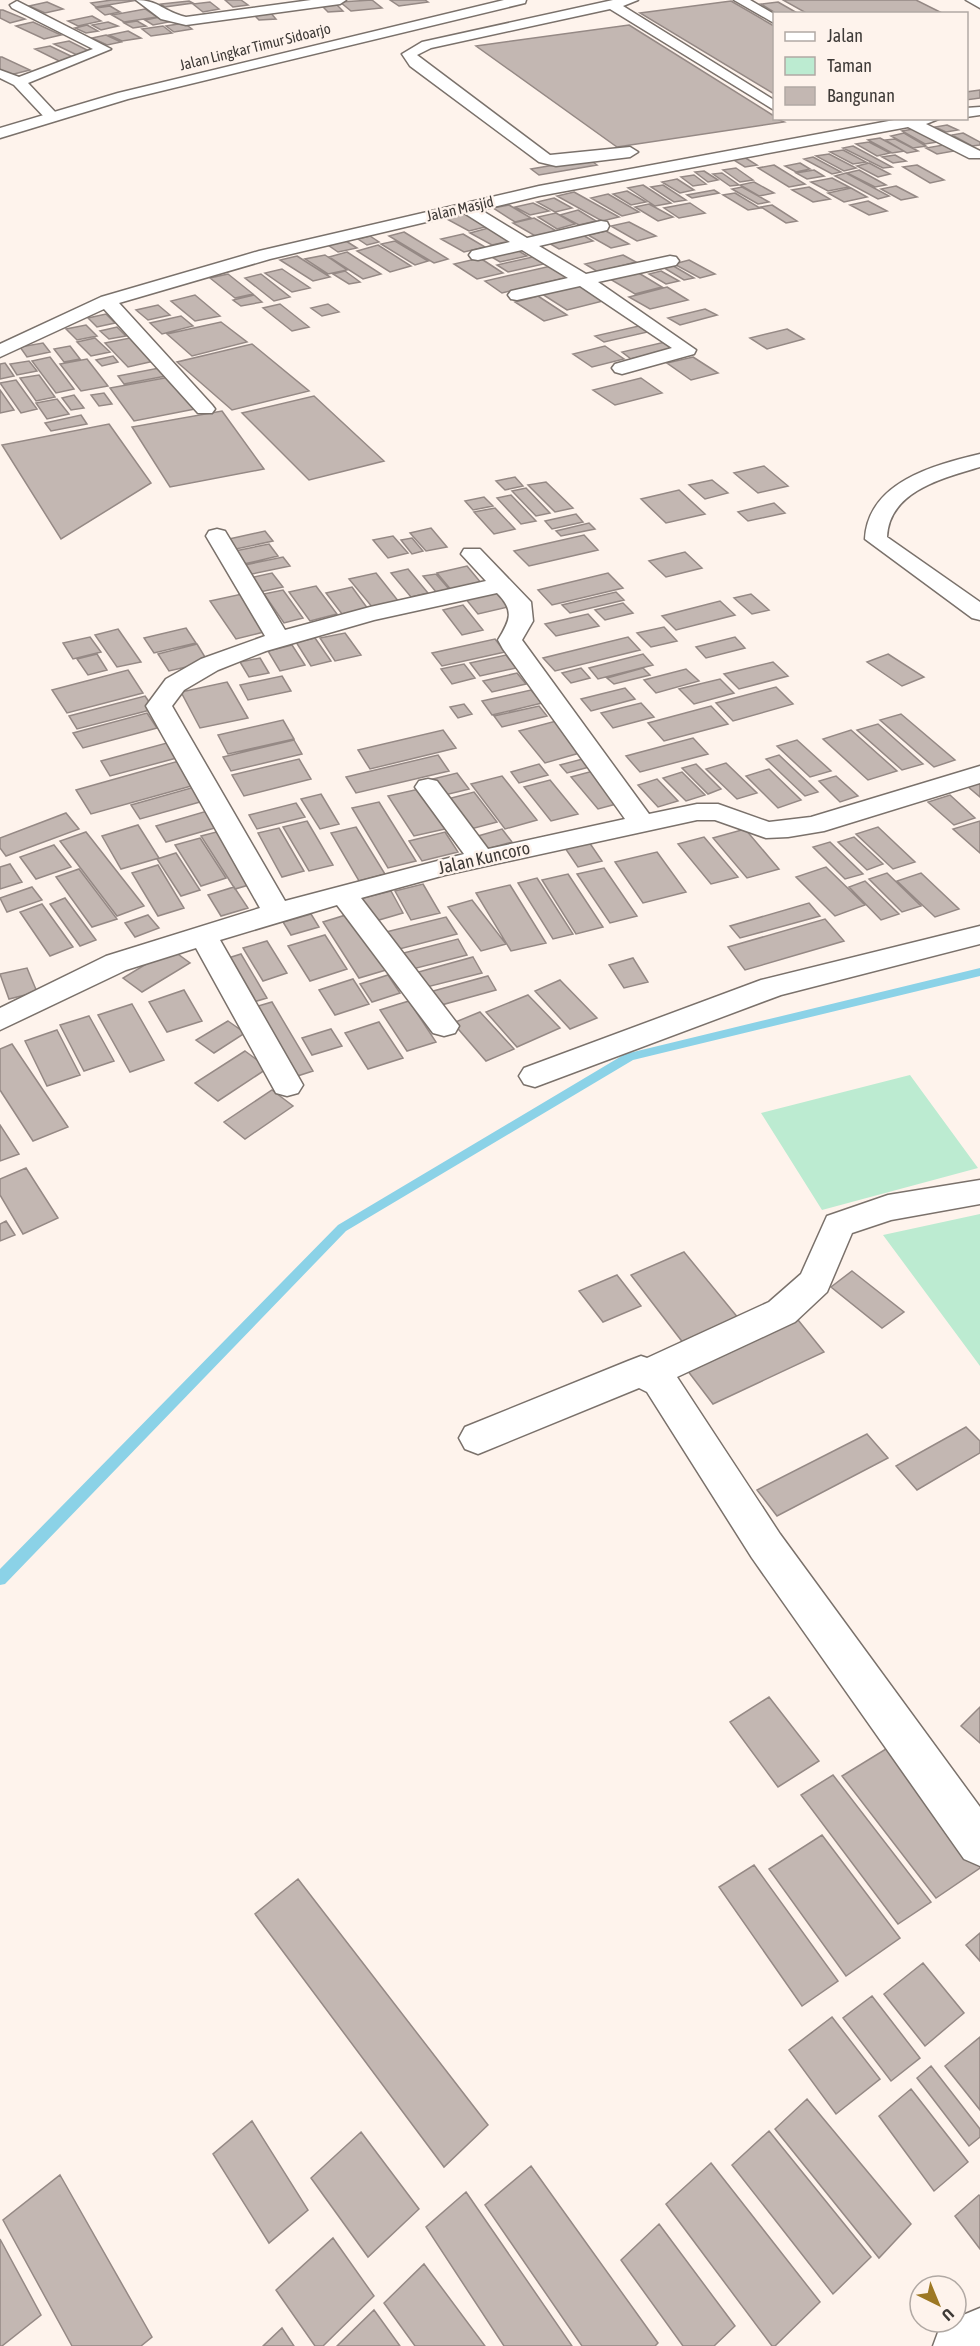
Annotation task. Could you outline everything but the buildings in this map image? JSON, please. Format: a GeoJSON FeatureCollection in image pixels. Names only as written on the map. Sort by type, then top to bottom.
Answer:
{"type":"FeatureCollection","features":[{"type":"Feature","properties":{"kind":"street"},"geometry":{"type":"LineString","coordinates":[[143,0],[166,16],[186,21],[340,0]]}},
{"type":"Feature","properties":{"kind":"street"},"geometry":{"type":"LineString","coordinates":[[210,0],[227,15]]}},
{"type":"Feature","properties":{"kind":"street","name":"Jalan Lingkar Timur Sidoarjo"},"geometry":{"type":"LineString","coordinates":[[0,133],[186,80],[520,0]]}},
{"type":"Feature","properties":{"kind":"street"},"geometry":{"type":"LineString","coordinates":[[631,0],[447,40],[427,45],[409,54],[415,63],[544,159],[556,161],[641,151]]}},
{"type":"Feature","properties":{"kind":"street"},"geometry":{"type":"LineString","coordinates":[[740,0],[773,18]]}},
{"type":"Feature","properties":{"kind":"street"},"geometry":{"type":"LineString","coordinates":[[973,0],[980,4]]}},
{"type":"Feature","properties":{"kind":"street"},"geometry":{"type":"LineString","coordinates":[[17,5],[105,50],[20,82]]}},
{"type":"Feature","properties":{"kind":"street"},"geometry":{"type":"LineString","coordinates":[[613,5],[773,105]]}},
{"type":"Feature","properties":{"kind":"street"},"geometry":{"type":"LineString","coordinates":[[0,73],[20,82],[52,117]]}},
{"type":"Feature","properties":{"kind":"street","name":"Jalan Masjid"},"geometry":{"type":"LineString","coordinates":[[0,351],[107,301],[235,262],[465,207],[636,172],[922,120]]}},
{"type":"Feature","properties":{"kind":"street"},"geometry":{"type":"LineString","coordinates":[[910,122],[975,155]]}},
{"type":"Feature","properties":{"kind":"street"},"geometry":{"type":"LineString","coordinates":[[465,207],[583,280],[687,350],[622,368]]}},
{"type":"Feature","properties":{"kind":"street"},"geometry":{"type":"LineString","coordinates":[[478,255],[601,226]]}},
{"type":"Feature","properties":{"kind":"street"},"geometry":{"type":"LineString","coordinates":[[517,296],[670,261]]}},
{"type":"Feature","properties":{"kind":"street"},"geometry":{"type":"LineString","coordinates":[[107,301],[205,410]]}},
{"type":"Feature","properties":{"kind":"street"},"geometry":{"type":"LineString","coordinates":[[980,460],[936,474],[903,490],[881,510],[874,527],[876,539],[980,613]]}},
{"type":"Feature","properties":{"kind":"street"},"geometry":{"type":"LineString","coordinates":[[217,536],[278,637]]}},
{"type":"Feature","properties":{"kind":"street"},"geometry":{"type":"LineString","coordinates":[[472,554],[519,602],[522,611],[521,621],[510,640],[515,650],[641,822]]}},
{"type":"Feature","properties":{"kind":"street"},"geometry":{"type":"LineString","coordinates":[[278,912],[159,706],[165,692],[184,678],[278,637],[501,585]]}},
{"type":"Feature","properties":{"kind":"street","name":"Jalan Kuncoro"},"geometry":{"type":"LineString","coordinates":[[0,1020],[116,963],[278,912],[481,858],[641,822],[697,812],[718,812],[766,830],[814,825],[980,774]]}},
{"type":"Feature","properties":{"kind":"street"},"geometry":{"type":"LineString","coordinates":[[428,787],[481,858]]}},
{"type":"Feature","properties":{"kind":"street"},"geometry":{"type":"LineString","coordinates":[[344,895],[444,1026]]}},
{"type":"Feature","properties":{"kind":"street"},"geometry":{"type":"LineString","coordinates":[[203,935],[287,1085]]}},
{"type":"Feature","properties":{"kind":"street"},"geometry":{"type":"LineString","coordinates":[[535,1076],[772,987],[980,935]]}},
{"type":"Feature","properties":{"kind":"street"},"geometry":{"type":"LineString","coordinates":[[647,1375],[782,1312],[815,1282],[839,1225],[888,1208],[980,1192]]}},
{"type":"Feature","properties":{"kind":"street"},"geometry":{"type":"LineString","coordinates":[[478,1438],[614,1380],[641,1371],[660,1383],[766,1546],[980,1844]]}},
{"type":"Feature","properties":{"kind":"street"},"geometry":{"type":"LineString","coordinates":[[960,2346],[980,2334]]}},
{"type":"Feature","properties":{"kind":"green space"},"geometry":{"type":"Polygon","coordinates":[[[910,1075],[978,1168],[822,1210],[761,1113],[910,1075]]]}},
{"type":"Feature","properties":{"kind":"green space"},"geometry":{"type":"Polygon","coordinates":[[[980,1214],[980,1366],[883,1235],[980,1214]]]}},
{"type":"Feature","properties":{"kind":"waterway"},"geometry":{"type":"LineString","coordinates":[[0,1579],[342,1228],[629,1057],[980,972]]}}]}
